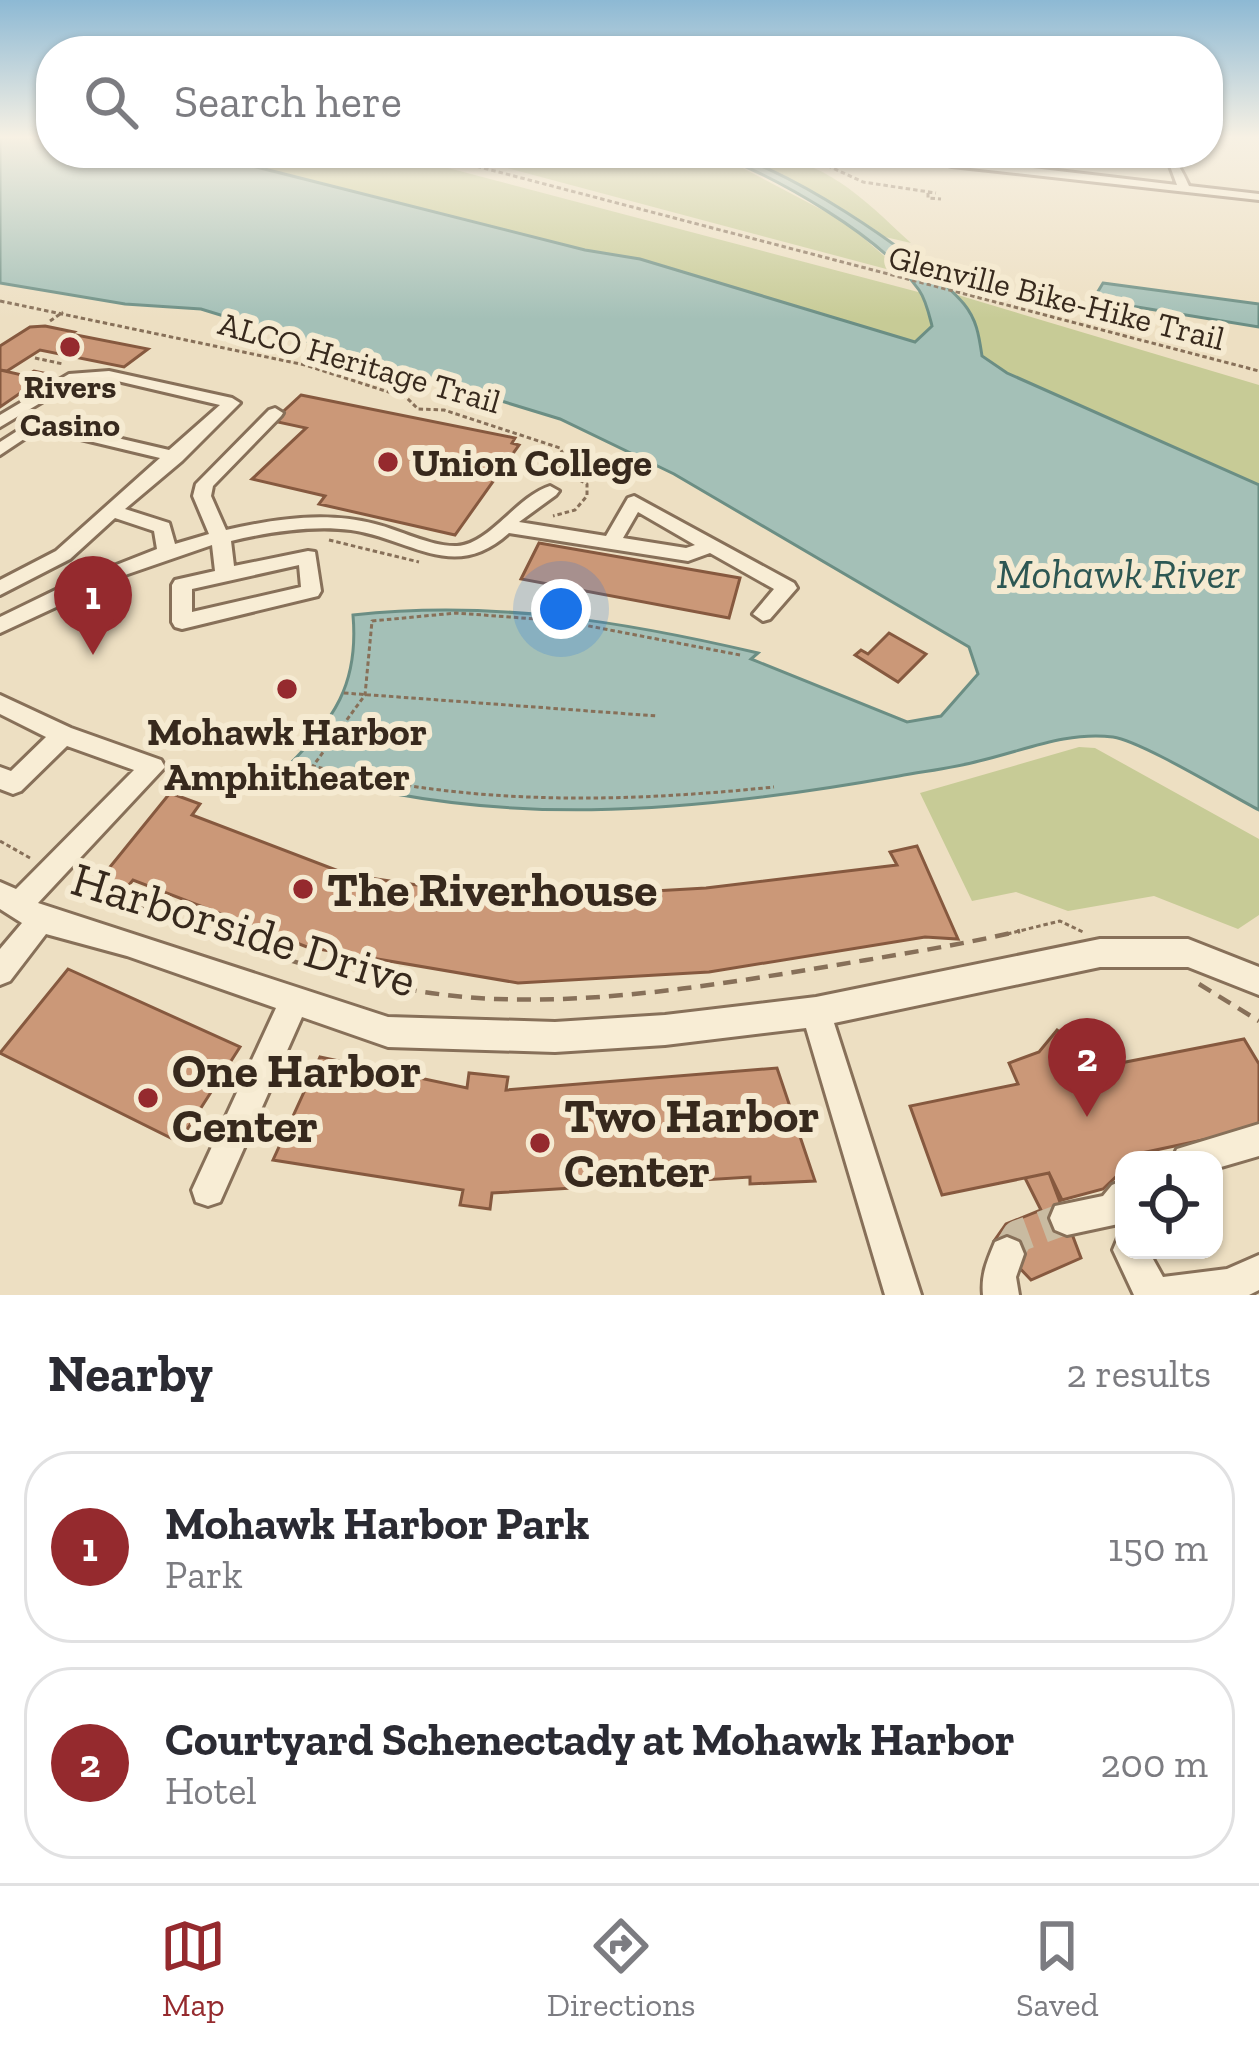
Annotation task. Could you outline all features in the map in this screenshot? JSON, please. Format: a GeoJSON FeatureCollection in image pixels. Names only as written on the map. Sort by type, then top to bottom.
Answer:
{"type":"FeatureCollection","features":[{"type":"Feature","properties":{"kind":"street"},"geometry":{"type":"LineString","coordinates":[[0,588],[63,556],[232,403],[109,375],[67,378],[5,415]]}},
{"type":"Feature","properties":{"kind":"street"},"geometry":{"type":"LineString","coordinates":[[226,575],[221,539],[202,496],[205,484],[274,413]]}},
{"type":"Feature","properties":{"kind":"street"},"geometry":{"type":"LineString","coordinates":[[0,450],[36,424],[176,457]]}},
{"type":"Feature","properties":{"kind":"street"},"geometry":{"type":"LineString","coordinates":[[514,527],[519,508],[550,491]]}},
{"type":"Feature","properties":{"kind":"street"},"geometry":{"type":"LineString","coordinates":[[610,543],[634,502],[787,588],[764,614]]}},
{"type":"Feature","properties":{"kind":"street"},"geometry":{"type":"LineString","coordinates":[[113,511],[163,527],[167,552]]}},
{"type":"Feature","properties":{"kind":"street"},"geometry":{"type":"LineString","coordinates":[[0,626],[167,552],[285,526],[337,522],[453,553],[482,547],[514,527],[688,554],[711,544]]}},
{"type":"Feature","properties":{"kind":"street"},"geometry":{"type":"LineString","coordinates":[[308,557],[311,591],[182,622],[182,585],[226,575],[308,557]]}},
{"type":"Feature","properties":{"kind":"street"},"geometry":{"type":"LineString","coordinates":[[0,704],[63,735],[154,767],[20,906],[0,971]]}},
{"type":"Feature","properties":{"kind":"street"},"geometry":{"type":"LineString","coordinates":[[0,777],[14,784],[63,735]]}},
{"type":"Feature","properties":{"kind":"street","name":"Harborside Drive"},"geometry":{"type":"LineString","coordinates":[[20,906],[388,1032],[555,1037],[816,1012],[1100,953],[1188,953],[1259,981]]}},
{"type":"Feature","properties":{"kind":"street"},"geometry":{"type":"LineString","coordinates":[[208,1190],[294,1002]]}},
{"type":"Feature","properties":{"kind":"street"},"geometry":{"type":"LineString","coordinates":[[816,1012],[903,1295]]}},
{"type":"Feature","properties":{"kind":"street"},"geometry":{"type":"LineString","coordinates":[[1220,1151],[1259,1140]]}},
{"type":"Feature","properties":{"kind":"street"},"geometry":{"type":"LineString","coordinates":[[1067,1218],[1115,1215]]}},
{"type":"Feature","properties":{"kind":"street"},"geometry":{"type":"LineString","coordinates":[[1001,1295],[999,1277],[1007,1254]]}},
{"type":"Feature","properties":{"kind":"street"},"geometry":{"type":"LineString","coordinates":[[1135,1259],[1156,1295],[1229,1286],[1259,1272]]}},
{"type":"Feature","properties":{"kind":"path","name":"Glenville Bike-Hike Trail"},"geometry":{"type":"LineString","coordinates":[[593,197],[906,281],[947,286],[1259,371]]}},
{"type":"Feature","properties":{"kind":"path"},"geometry":{"type":"LineString","coordinates":[[928,197],[941,200]]}},
{"type":"Feature","properties":{"kind":"path","name":"ALCO Heritage Trail"},"geometry":{"type":"LineString","coordinates":[[0,301],[305,365],[407,398],[418,409],[444,410],[560,448],[565,456],[558,469],[587,484],[587,496],[575,510],[533,517],[514,527]]}},
{"type":"Feature","properties":{"kind":"path"},"geometry":{"type":"LineString","coordinates":[[50,321],[63,312]]}},
{"type":"Feature","properties":{"kind":"path"},"geometry":{"type":"LineString","coordinates":[[322,538],[420,562]]}},
{"type":"Feature","properties":{"kind":"path"},"geometry":{"type":"LineString","coordinates":[[740,655],[562,621],[456,614],[372,621],[365,695],[313,766],[407,789],[485,798],[668,798],[774,787]]}},
{"type":"Feature","properties":{"kind":"path"},"geometry":{"type":"LineString","coordinates":[[344,693],[657,716]]}},
{"type":"Feature","properties":{"kind":"path"},"geometry":{"type":"LineString","coordinates":[[0,841],[37,862]]}},
{"type":"Feature","properties":{"kind":"path"},"geometry":{"type":"LineString","coordinates":[[62,875],[288,962],[360,980],[494,999],[600,996],[728,983],[967,943],[1060,921],[1078,928]]}},
{"type":"Feature","properties":{"kind":"green space"},"geometry":{"type":"Polygon","coordinates":[[[377,197],[560,197],[922,293],[932,326],[915,342],[640,259],[585,250],[377,197]]]}},
{"type":"Feature","properties":{"kind":"green space"},"geometry":{"type":"Polygon","coordinates":[[[618,197],[798,197],[845,222],[905,274],[618,197]]]}},
{"type":"Feature","properties":{"kind":"green space"},"geometry":{"type":"Polygon","coordinates":[[[816,197],[861,197],[911,243],[885,237],[816,197]]]}},
{"type":"Feature","properties":{"kind":"green space"},"geometry":{"type":"Polygon","coordinates":[[[951,293],[1259,385],[1259,485],[1007,373],[982,356],[978,328],[951,293]]]}},
{"type":"Feature","properties":{"kind":"green space"},"geometry":{"type":"Polygon","coordinates":[[[1079,747],[1095,748],[1259,839],[1259,915],[1238,929],[1154,896],[1068,911],[1016,892],[972,901],[920,793],[1079,747]]]}},
{"type":"Feature","properties":{"kind":"water","name":"Mohawk River"},"geometry":{"type":"Polygon","coordinates":[[[0,197],[377,197],[585,250],[640,259],[915,342],[932,326],[921,294],[879,248],[803,197],[822,197],[945,285],[972,316],[982,356],[1007,373],[1259,485],[1259,810],[1143,748],[1096,736],[822,789],[668,807],[592,810],[439,801],[363,788],[287,767],[340,699],[352,662],[353,615],[506,612],[657,631],[758,653],[751,659],[907,722],[941,716],[978,674],[969,647],[674,474],[560,419],[201,309],[125,304],[0,283],[0,197]]]}},
{"type":"Feature","properties":{"kind":"water"},"geometry":{"type":"Polygon","coordinates":[[[1103,283],[1259,304],[1259,327],[1125,305],[1097,293],[1103,283]]]}},
{"type":"Feature","properties":{"kind":"building","name":"Rivers Casino"},"geometry":{"type":"Polygon","coordinates":[[[45,326],[148,349],[124,367],[40,350],[7,371],[0,370],[0,346],[30,327],[45,326]]]}},
{"type":"Feature","properties":{"kind":"building"},"geometry":{"type":"Polygon","coordinates":[[[0,370],[26,376],[34,371],[48,374],[0,407],[0,370]]]}},
{"type":"Feature","properties":{"kind":"building","name":"Union College"},"geometry":{"type":"Polygon","coordinates":[[[301,395],[515,438],[512,443],[519,445],[455,535],[319,504],[325,496],[252,479],[306,428],[273,421],[301,395]]]}},
{"type":"Feature","properties":{"kind":"building"},"geometry":{"type":"Polygon","coordinates":[[[539,543],[740,578],[729,618],[521,579],[539,543]]]}},
{"type":"Feature","properties":{"kind":"building"},"geometry":{"type":"Polygon","coordinates":[[[889,633],[926,654],[898,682],[855,655],[861,650],[868,654],[889,633]]]}},
{"type":"Feature","properties":{"kind":"building","name":"The Riverhouse"},"geometry":{"type":"Polygon","coordinates":[[[170,793],[200,804],[192,815],[349,875],[513,899],[706,888],[897,865],[890,852],[917,846],[958,939],[925,937],[709,972],[518,983],[307,947],[133,880],[124,891],[97,883],[170,793]]]}},
{"type":"Feature","properties":{"kind":"building","name":"One Harbor Center"},"geometry":{"type":"Polygon","coordinates":[[[68,969],[240,1047],[179,1142],[0,1053],[68,969]]]}},
{"type":"Feature","properties":{"kind":"building"},"geometry":{"type":"Polygon","coordinates":[[[1057,1030],[1075,1044],[1091,1038],[1105,1066],[1244,1039],[1259,1064],[1259,1128],[1151,1151],[1115,1151],[1115,1178],[1103,1189],[1062,1200],[1049,1173],[942,1195],[910,1106],[1018,1084],[1009,1063],[1039,1052],[1057,1030]]]}},
{"type":"Feature","properties":{"kind":"building","name":"Two Harbor Center"},"geometry":{"type":"Polygon","coordinates":[[[320,1057],[467,1088],[469,1073],[508,1077],[506,1090],[777,1068],[815,1181],[750,1184],[750,1177],[492,1193],[490,1209],[460,1205],[463,1190],[273,1160],[320,1057]]]}},
{"type":"Feature","properties":{"kind":"building"},"geometry":{"type":"Polygon","coordinates":[[[1049,1173],[1081,1258],[1031,1280],[994,1241],[1006,1224],[1041,1210],[1025,1178],[1049,1173]]]}},
{"type":"Feature","properties":{"kind":"tunnel"},"geometry":{"type":"LineString","coordinates":[[1007,1254],[1018,1236],[1067,1218]]}},
{"type":"Feature","properties":{"kind":"place","name":"Rivers Casino"},"geometry":{"type":"Point","coordinates":[70,347]}},
{"type":"Feature","properties":{"kind":"place","name":"Union College"},"geometry":{"type":"Point","coordinates":[388,462]}},
{"type":"Feature","properties":{"kind":"place","name":"Mohawk Harbor Park"},"geometry":{"type":"Point","coordinates":[93,655]}},
{"type":"Feature","properties":{"kind":"place","name":"Mohawk Harbor Amphitheater"},"geometry":{"type":"Point","coordinates":[287,689]}},
{"type":"Feature","properties":{"kind":"place","name":"The Riverhouse"},"geometry":{"type":"Point","coordinates":[303,889]}},
{"type":"Feature","properties":{"kind":"place","name":"One Harbor Center"},"geometry":{"type":"Point","coordinates":[148,1098]}},
{"type":"Feature","properties":{"kind":"place","name":"Courtyard Schenectady at Mohawk Harbor"},"geometry":{"type":"Point","coordinates":[1087,1117]}},
{"type":"Feature","properties":{"kind":"place","name":"Two Harbor Center"},"geometry":{"type":"Point","coordinates":[540,1143]}}]}
